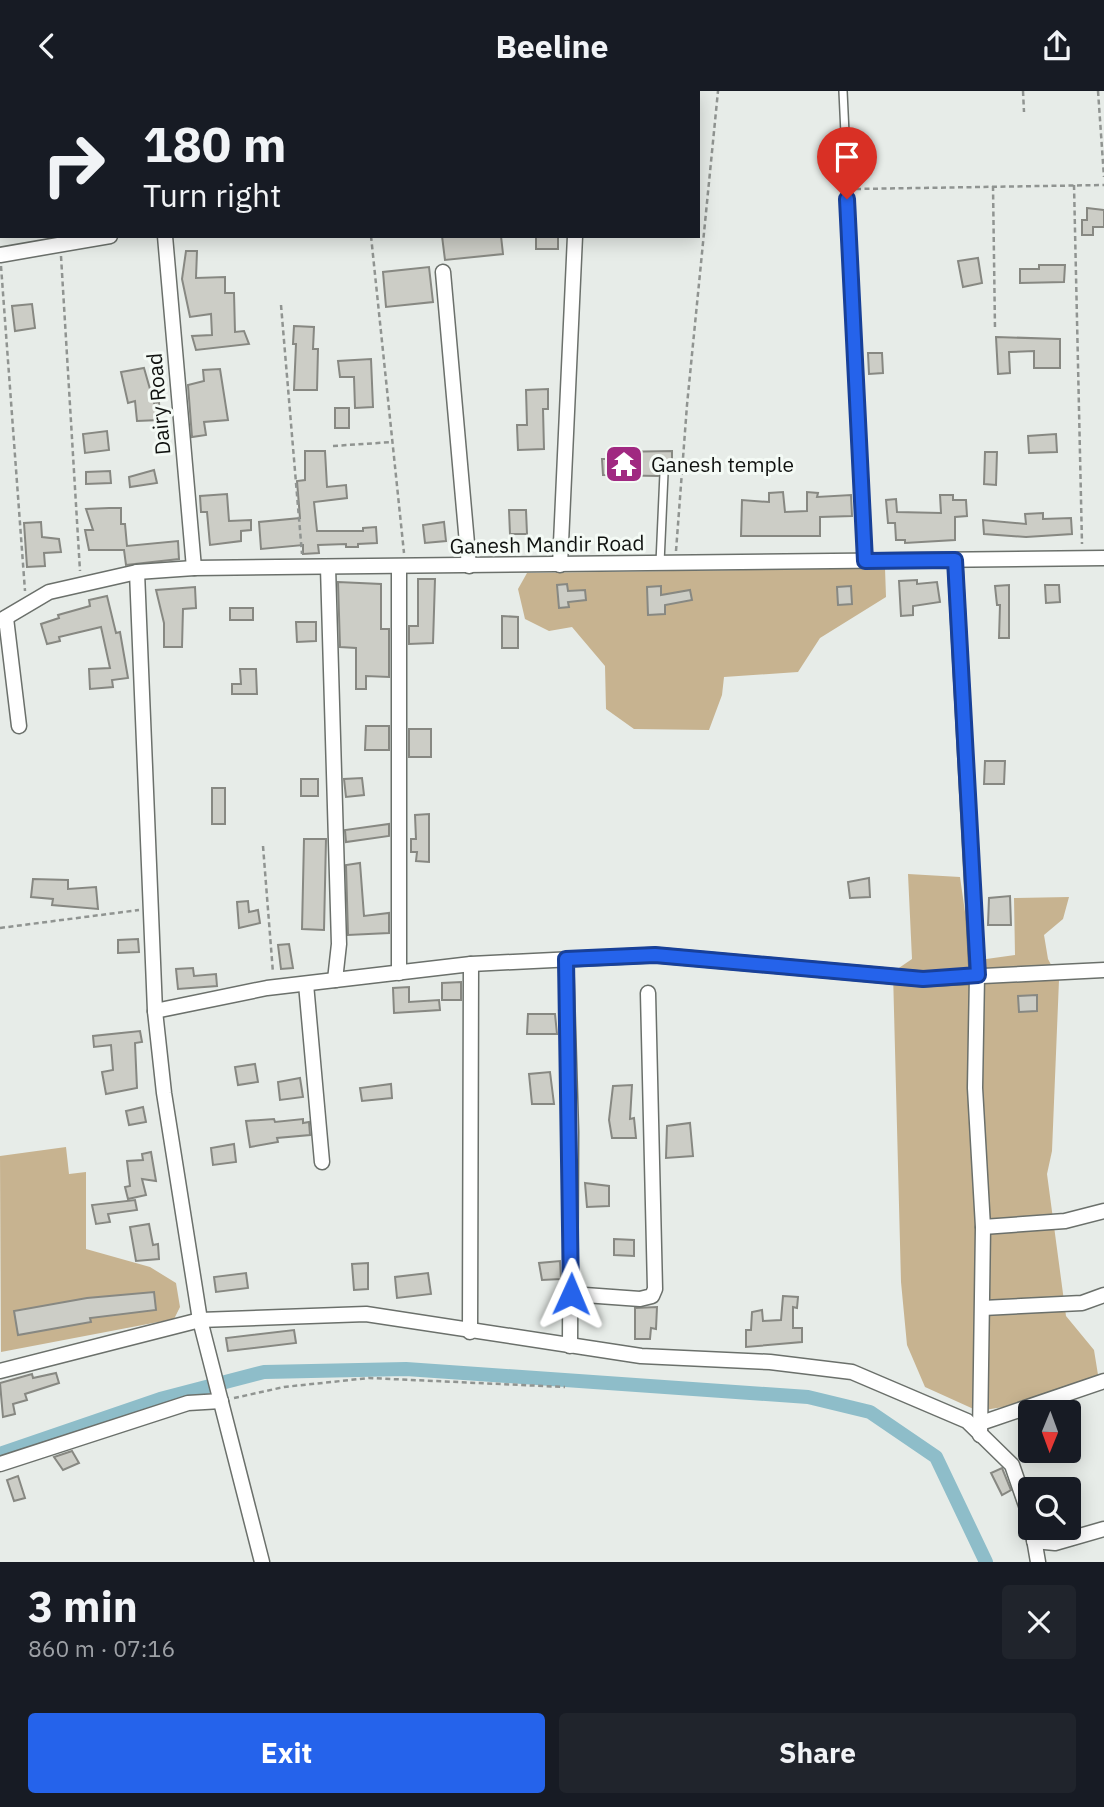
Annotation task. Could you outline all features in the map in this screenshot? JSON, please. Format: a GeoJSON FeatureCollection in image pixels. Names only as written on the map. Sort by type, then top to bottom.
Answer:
{"type":"FeatureCollection","features":[{"type":"Feature","properties":{"kind":"street"},"geometry":{"type":"LineString","coordinates":[[0,256],[96,238]]}},
{"type":"Feature","properties":{"kind":"street","name":"Dairy Road"},"geometry":{"type":"LineString","coordinates":[[165,238],[194,568]]}},
{"type":"Feature","properties":{"kind":"street"},"geometry":{"type":"LineString","coordinates":[[560,565],[575,238]]}},
{"type":"Feature","properties":{"kind":"street"},"geometry":{"type":"LineString","coordinates":[[443,272],[469,566]]}},
{"type":"Feature","properties":{"kind":"street","name":"Ganesh Mandir Road"},"geometry":{"type":"LineString","coordinates":[[3,620],[49,592],[137,572],[194,568],[1104,558]]}},
{"type":"Feature","properties":{"kind":"street"},"geometry":{"type":"LineString","coordinates":[[955,560],[978,975],[975,1088],[983,1227],[981,1429]]}},
{"type":"Feature","properties":{"kind":"street"},"geometry":{"type":"LineString","coordinates":[[328,567],[339,944],[335,980]]}},
{"type":"Feature","properties":{"kind":"street"},"geometry":{"type":"LineString","coordinates":[[399,972],[403,567]]}},
{"type":"Feature","properties":{"kind":"street"},"geometry":{"type":"LineString","coordinates":[[137,572],[155,1011],[164,1093],[200,1320],[262,1562]]}},
{"type":"Feature","properties":{"kind":"street"},"geometry":{"type":"LineString","coordinates":[[3,620],[19,726]]}},
{"type":"Feature","properties":{"kind":"street"},"geometry":{"type":"LineString","coordinates":[[155,1011],[274,987],[399,972],[471,964],[655,955],[923,979],[1104,970]]}},
{"type":"Feature","properties":{"kind":"street"},"geometry":{"type":"LineString","coordinates":[[566,959],[570,1346]]}},
{"type":"Feature","properties":{"kind":"street"},"geometry":{"type":"LineString","coordinates":[[470,1332],[471,964]]}},
{"type":"Feature","properties":{"kind":"street"},"geometry":{"type":"LineString","coordinates":[[306,983],[322,1162]]}},
{"type":"Feature","properties":{"kind":"street"},"geometry":{"type":"LineString","coordinates":[[571,1294],[640,1299],[652,1296],[655,1289],[648,993]]}},
{"type":"Feature","properties":{"kind":"street"},"geometry":{"type":"LineString","coordinates":[[983,1227],[1065,1221],[1104,1211]]}},
{"type":"Feature","properties":{"kind":"street"},"geometry":{"type":"LineString","coordinates":[[983,1308],[1082,1303],[1104,1295]]}},
{"type":"Feature","properties":{"kind":"street"},"geometry":{"type":"LineString","coordinates":[[0,1371],[200,1320],[366,1314],[470,1332],[642,1356],[770,1362],[852,1372],[981,1429],[1012,1465],[1018,1482]]}},
{"type":"Feature","properties":{"kind":"street"},"geometry":{"type":"LineString","coordinates":[[981,1429],[1104,1381]]}},
{"type":"Feature","properties":{"kind":"street"},"geometry":{"type":"LineString","coordinates":[[0,1464],[188,1403],[220,1397]]}},
{"type":"Feature","properties":{"kind":"street"},"geometry":{"type":"LineString","coordinates":[[1081,1536],[1104,1529]]}},
{"type":"Feature","properties":{"kind":"street"},"geometry":{"type":"LineString","coordinates":[[1034,1540],[1038,1562]]}},
{"type":"Feature","properties":{"kind":"street"},"geometry":{"type":"LineString","coordinates":[[1048,1540],[1055,1543],[1066,1540]]}},
{"type":"Feature","properties":{"kind":"lane"},"geometry":{"type":"LineString","coordinates":[[843,91],[865,561]]}},
{"type":"Feature","properties":{"kind":"lane"},"geometry":{"type":"LineString","coordinates":[[664,473],[668,563]]}},
{"type":"Feature","properties":{"kind":"path"},"geometry":{"type":"LineString","coordinates":[[668,563],[718,91]]}},
{"type":"Feature","properties":{"kind":"path"},"geometry":{"type":"LineString","coordinates":[[1024,91],[1024,112]]}},
{"type":"Feature","properties":{"kind":"path"},"geometry":{"type":"LineString","coordinates":[[1098,91],[1104,177]]}},
{"type":"Feature","properties":{"kind":"path"},"geometry":{"type":"LineString","coordinates":[[1074,185],[1082,558]]}},
{"type":"Feature","properties":{"kind":"path"},"geometry":{"type":"LineString","coordinates":[[857,188],[1104,185]]}},
{"type":"Feature","properties":{"kind":"path"},"geometry":{"type":"LineString","coordinates":[[993,186],[995,329]]}},
{"type":"Feature","properties":{"kind":"path"},"geometry":{"type":"LineString","coordinates":[[371,238],[403,567]]}},
{"type":"Feature","properties":{"kind":"path"},"geometry":{"type":"LineString","coordinates":[[60,243],[80,585]]}},
{"type":"Feature","properties":{"kind":"path"},"geometry":{"type":"LineString","coordinates":[[0,256],[22,579],[29,604]]}},
{"type":"Feature","properties":{"kind":"path"},"geometry":{"type":"LineString","coordinates":[[281,305],[303,567]]}},
{"type":"Feature","properties":{"kind":"path"},"geometry":{"type":"LineString","coordinates":[[333,446],[393,442]]}},
{"type":"Feature","properties":{"kind":"path"},"geometry":{"type":"LineString","coordinates":[[263,846],[274,987]]}},
{"type":"Feature","properties":{"kind":"path"},"geometry":{"type":"LineString","coordinates":[[0,928],[151,908]]}},
{"type":"Feature","properties":{"kind":"path"},"geometry":{"type":"LineString","coordinates":[[220,1397],[369,1378],[565,1387]]}},
{"type":"Feature","properties":{"kind":"shaded area"},"geometry":{"type":"Polygon","coordinates":[[[885,568],[886,597],[820,638],[798,672],[724,677],[722,695],[709,730],[634,729],[606,709],[605,666],[572,627],[549,631],[525,619],[518,589],[527,573],[885,568]]]}},
{"type":"Feature","properties":{"kind":"shaded area"},"geometry":{"type":"Polygon","coordinates":[[[908,874],[960,877],[972,961],[1015,955],[1014,898],[1069,897],[1063,919],[1044,935],[1048,959],[1059,980],[1052,1151],[1047,1174],[1066,1316],[1094,1350],[1099,1381],[1073,1396],[1048,1400],[1018,1400],[1018,1405],[978,1411],[925,1387],[907,1345],[901,1282],[893,972],[912,959],[908,874]]]}},
{"type":"Feature","properties":{"kind":"shaded area"},"geometry":{"type":"Polygon","coordinates":[[[66,1147],[69,1174],[86,1172],[86,1249],[150,1267],[176,1283],[180,1307],[174,1319],[1,1352],[0,1156],[66,1147]]]}},
{"type":"Feature","properties":{"kind":"building"},"geometry":{"type":"Polygon","coordinates":[[[1087,208],[1104,210],[1104,227],[1093,227],[1093,235],[1082,235],[1082,220],[1087,220],[1087,208]]]}},
{"type":"Feature","properties":{"kind":"building"},"geometry":{"type":"Polygon","coordinates":[[[442,238],[501,238],[503,254],[445,260],[442,238]]]}},
{"type":"Feature","properties":{"kind":"building"},"geometry":{"type":"Polygon","coordinates":[[[536,238],[558,238],[558,249],[536,249],[536,238]]]}},
{"type":"Feature","properties":{"kind":"building"},"geometry":{"type":"Polygon","coordinates":[[[186,251],[197,251],[196,278],[225,277],[225,293],[234,293],[235,332],[244,331],[249,344],[196,350],[192,336],[212,335],[211,314],[190,317],[182,279],[186,251]]]}},
{"type":"Feature","properties":{"kind":"building"},"geometry":{"type":"Polygon","coordinates":[[[978,258],[982,283],[963,287],[958,261],[978,258]]]}},
{"type":"Feature","properties":{"kind":"building"},"geometry":{"type":"Polygon","coordinates":[[[1039,265],[1065,265],[1064,282],[1020,283],[1020,269],[1039,269],[1039,265]]]}},
{"type":"Feature","properties":{"kind":"building"},"geometry":{"type":"Polygon","coordinates":[[[429,267],[433,302],[386,307],[383,272],[429,267]]]}},
{"type":"Feature","properties":{"kind":"building"},"geometry":{"type":"Polygon","coordinates":[[[32,304],[35,328],[15,331],[12,306],[32,304]]]}},
{"type":"Feature","properties":{"kind":"building"},"geometry":{"type":"Polygon","coordinates":[[[294,326],[314,327],[313,349],[318,349],[317,390],[294,390],[294,326]]]}},
{"type":"Feature","properties":{"kind":"building"},"geometry":{"type":"Polygon","coordinates":[[[996,337],[1060,339],[1060,368],[1034,368],[1034,351],[1009,352],[1010,373],[998,374],[996,337]]]}},
{"type":"Feature","properties":{"kind":"building"},"geometry":{"type":"Polygon","coordinates":[[[868,353],[882,353],[883,373],[869,374],[868,353]]]}},
{"type":"Feature","properties":{"kind":"building"},"geometry":{"type":"Polygon","coordinates":[[[371,359],[373,407],[355,408],[354,377],[340,377],[338,361],[371,359]]]}},
{"type":"Feature","properties":{"kind":"building"},"geometry":{"type":"Polygon","coordinates":[[[144,368],[154,403],[159,402],[160,420],[137,421],[135,401],[128,403],[121,372],[144,368]]]}},
{"type":"Feature","properties":{"kind":"building"},"geometry":{"type":"Polygon","coordinates":[[[220,369],[228,420],[204,422],[206,435],[192,437],[188,385],[204,381],[203,370],[220,369]]]}},
{"type":"Feature","properties":{"kind":"building"},"geometry":{"type":"Polygon","coordinates":[[[548,389],[548,409],[543,409],[544,449],[518,450],[517,425],[527,425],[526,390],[548,389]]]}},
{"type":"Feature","properties":{"kind":"building"},"geometry":{"type":"Polygon","coordinates":[[[335,408],[349,408],[349,428],[335,428],[335,408]]]}},
{"type":"Feature","properties":{"kind":"building"},"geometry":{"type":"Polygon","coordinates":[[[107,431],[109,450],[85,453],[83,434],[107,431]]]}},
{"type":"Feature","properties":{"kind":"building"},"geometry":{"type":"Polygon","coordinates":[[[1056,434],[1057,452],[1029,453],[1028,436],[1056,434]]]}},
{"type":"Feature","properties":{"kind":"building"},"geometry":{"type":"Polygon","coordinates":[[[305,451],[325,451],[327,487],[346,485],[347,498],[314,502],[317,531],[363,531],[363,528],[376,527],[377,543],[358,544],[358,547],[346,547],[346,544],[318,545],[319,553],[303,554],[303,545],[261,549],[259,522],[300,518],[297,481],[305,480],[305,451]]]}},
{"type":"Feature","properties":{"kind":"building"},"geometry":{"type":"Polygon","coordinates":[[[672,451],[672,468],[661,468],[658,476],[603,475],[602,459],[614,459],[614,452],[672,451]]]}},
{"type":"Feature","properties":{"kind":"building"},"geometry":{"type":"Polygon","coordinates":[[[985,452],[997,452],[996,485],[984,484],[985,452]]]}},
{"type":"Feature","properties":{"kind":"building"},"geometry":{"type":"Polygon","coordinates":[[[154,470],[157,483],[130,487],[129,477],[154,470]]]}},
{"type":"Feature","properties":{"kind":"building"},"geometry":{"type":"Polygon","coordinates":[[[110,471],[111,483],[86,484],[86,472],[110,471]]]}},
{"type":"Feature","properties":{"kind":"building"},"geometry":{"type":"Polygon","coordinates":[[[783,492],[785,512],[807,511],[807,492],[818,493],[817,497],[851,495],[852,516],[820,517],[820,536],[741,536],[742,500],[769,502],[769,493],[783,492]]]}},
{"type":"Feature","properties":{"kind":"building"},"geometry":{"type":"Polygon","coordinates":[[[227,494],[229,521],[251,520],[251,530],[241,531],[241,541],[210,545],[207,512],[201,512],[200,496],[227,494]]]}},
{"type":"Feature","properties":{"kind":"building"},"geometry":{"type":"Polygon","coordinates":[[[940,495],[953,495],[953,500],[966,500],[967,516],[955,517],[955,540],[905,543],[905,540],[896,540],[895,523],[888,523],[886,500],[896,499],[897,512],[941,513],[940,495]]]}},
{"type":"Feature","properties":{"kind":"building"},"geometry":{"type":"Polygon","coordinates":[[[121,508],[121,524],[125,524],[127,546],[178,541],[179,559],[126,565],[124,550],[89,550],[85,530],[93,530],[86,509],[121,508]]]}},
{"type":"Feature","properties":{"kind":"building"},"geometry":{"type":"Polygon","coordinates":[[[509,510],[526,510],[527,534],[510,534],[509,510]]]}},
{"type":"Feature","properties":{"kind":"building"},"geometry":{"type":"Polygon","coordinates":[[[1043,513],[1043,519],[1071,518],[1072,534],[1026,537],[984,534],[983,520],[1026,524],[1025,514],[1043,513]]]}},
{"type":"Feature","properties":{"kind":"building"},"geometry":{"type":"Polygon","coordinates":[[[41,522],[42,537],[59,539],[61,552],[44,553],[45,566],[27,567],[24,523],[41,522]]]}},
{"type":"Feature","properties":{"kind":"building"},"geometry":{"type":"Polygon","coordinates":[[[444,522],[446,541],[425,543],[423,525],[444,522]]]}},
{"type":"Feature","properties":{"kind":"building"},"geometry":{"type":"Polygon","coordinates":[[[418,579],[435,579],[433,643],[409,644],[409,626],[418,626],[418,579]]]}},
{"type":"Feature","properties":{"kind":"building"},"geometry":{"type":"Polygon","coordinates":[[[917,580],[917,584],[937,582],[940,602],[913,606],[913,615],[901,616],[899,581],[917,580]]]}},
{"type":"Feature","properties":{"kind":"building"},"geometry":{"type":"Polygon","coordinates":[[[338,582],[381,584],[381,629],[389,629],[389,677],[366,676],[366,689],[356,689],[356,648],[340,647],[338,582]]]}},
{"type":"Feature","properties":{"kind":"building"},"geometry":{"type":"Polygon","coordinates":[[[567,584],[568,591],[585,590],[586,600],[568,602],[569,607],[559,608],[557,585],[567,584]]]}},
{"type":"Feature","properties":{"kind":"building"},"geometry":{"type":"Polygon","coordinates":[[[1009,585],[1009,638],[999,638],[1000,605],[997,605],[995,586],[1009,585]]]}},
{"type":"Feature","properties":{"kind":"building"},"geometry":{"type":"Polygon","coordinates":[[[1045,585],[1059,585],[1060,602],[1046,603],[1045,585]]]}},
{"type":"Feature","properties":{"kind":"building"},"geometry":{"type":"Polygon","coordinates":[[[661,586],[661,595],[690,590],[692,600],[665,605],[665,614],[648,615],[647,587],[661,586]]]}},
{"type":"Feature","properties":{"kind":"building"},"geometry":{"type":"Polygon","coordinates":[[[851,586],[852,604],[838,605],[837,587],[851,586]]]}},
{"type":"Feature","properties":{"kind":"building"},"geometry":{"type":"Polygon","coordinates":[[[195,587],[196,608],[183,609],[182,647],[164,647],[164,623],[156,590],[195,587]]]}},
{"type":"Feature","properties":{"kind":"building"},"geometry":{"type":"Polygon","coordinates":[[[107,596],[116,633],[120,632],[128,678],[112,680],[113,687],[90,689],[89,669],[110,668],[101,627],[59,637],[60,641],[47,644],[41,624],[59,618],[58,615],[90,606],[89,600],[107,596]]]}},
{"type":"Feature","properties":{"kind":"building"},"geometry":{"type":"Polygon","coordinates":[[[230,608],[253,608],[253,620],[230,620],[230,608]]]}},
{"type":"Feature","properties":{"kind":"building"},"geometry":{"type":"Polygon","coordinates":[[[502,616],[518,617],[518,648],[502,648],[502,616]]]}},
{"type":"Feature","properties":{"kind":"building"},"geometry":{"type":"Polygon","coordinates":[[[296,622],[316,622],[316,641],[297,642],[296,622]]]}},
{"type":"Feature","properties":{"kind":"building"},"geometry":{"type":"Polygon","coordinates":[[[240,669],[256,669],[257,694],[232,694],[232,684],[241,684],[240,669]]]}},
{"type":"Feature","properties":{"kind":"building"},"geometry":{"type":"Polygon","coordinates":[[[366,726],[389,726],[389,750],[365,750],[366,726]]]}},
{"type":"Feature","properties":{"kind":"building"},"geometry":{"type":"Polygon","coordinates":[[[409,729],[431,729],[431,757],[409,757],[409,729]]]}},
{"type":"Feature","properties":{"kind":"building"},"geometry":{"type":"Polygon","coordinates":[[[985,761],[1005,761],[1004,784],[984,784],[985,761]]]}},
{"type":"Feature","properties":{"kind":"building"},"geometry":{"type":"Polygon","coordinates":[[[362,778],[364,795],[346,797],[344,779],[362,778]]]}},
{"type":"Feature","properties":{"kind":"building"},"geometry":{"type":"Polygon","coordinates":[[[301,779],[318,779],[318,796],[301,796],[301,779]]]}},
{"type":"Feature","properties":{"kind":"building"},"geometry":{"type":"Polygon","coordinates":[[[212,788],[225,788],[225,824],[212,824],[212,788]]]}},
{"type":"Feature","properties":{"kind":"building"},"geometry":{"type":"Polygon","coordinates":[[[429,814],[429,862],[416,861],[417,852],[411,852],[411,839],[416,839],[415,815],[429,814]]]}},
{"type":"Feature","properties":{"kind":"building"},"geometry":{"type":"Polygon","coordinates":[[[389,824],[389,836],[346,842],[345,830],[389,824]]]}},
{"type":"Feature","properties":{"kind":"building"},"geometry":{"type":"Polygon","coordinates":[[[304,839],[326,839],[324,930],[302,929],[304,839]]]}},
{"type":"Feature","properties":{"kind":"building"},"geometry":{"type":"Polygon","coordinates":[[[360,863],[364,916],[389,913],[389,933],[348,935],[346,865],[360,863]]]}},
{"type":"Feature","properties":{"kind":"building"},"geometry":{"type":"Polygon","coordinates":[[[869,878],[870,897],[850,898],[848,882],[869,878]]]}},
{"type":"Feature","properties":{"kind":"building"},"geometry":{"type":"Polygon","coordinates":[[[33,879],[68,880],[68,889],[96,887],[98,909],[52,905],[53,899],[31,897],[33,879]]]}},
{"type":"Feature","properties":{"kind":"building"},"geometry":{"type":"Polygon","coordinates":[[[1010,896],[1011,925],[988,925],[989,898],[1010,896]]]}},
{"type":"Feature","properties":{"kind":"building"},"geometry":{"type":"Polygon","coordinates":[[[248,901],[249,912],[258,910],[260,923],[239,928],[237,902],[248,901]]]}},
{"type":"Feature","properties":{"kind":"building"},"geometry":{"type":"Polygon","coordinates":[[[138,939],[139,952],[118,953],[118,940],[138,939]]]}},
{"type":"Feature","properties":{"kind":"building"},"geometry":{"type":"Polygon","coordinates":[[[289,944],[293,968],[281,969],[278,945],[289,944]]]}},
{"type":"Feature","properties":{"kind":"building"},"geometry":{"type":"Polygon","coordinates":[[[193,968],[194,976],[216,974],[217,986],[178,989],[176,969],[193,968]]]}},
{"type":"Feature","properties":{"kind":"building"},"geometry":{"type":"Polygon","coordinates":[[[461,982],[461,1000],[442,1000],[442,983],[461,982]]]}},
{"type":"Feature","properties":{"kind":"building"},"geometry":{"type":"Polygon","coordinates":[[[409,987],[409,1002],[439,1000],[440,1010],[394,1013],[393,988],[409,987]]]}},
{"type":"Feature","properties":{"kind":"building"},"geometry":{"type":"Polygon","coordinates":[[[1037,995],[1037,1011],[1019,1012],[1018,996],[1037,995]]]}},
{"type":"Feature","properties":{"kind":"building"},"geometry":{"type":"Polygon","coordinates":[[[528,1014],[555,1014],[557,1034],[527,1034],[528,1014]]]}},
{"type":"Feature","properties":{"kind":"building"},"geometry":{"type":"Polygon","coordinates":[[[140,1031],[142,1042],[135,1043],[137,1088],[106,1094],[102,1072],[113,1070],[111,1045],[94,1047],[93,1036],[140,1031]]]}},
{"type":"Feature","properties":{"kind":"building"},"geometry":{"type":"Polygon","coordinates":[[[255,1064],[258,1082],[238,1085],[235,1067],[255,1064]]]}},
{"type":"Feature","properties":{"kind":"building"},"geometry":{"type":"Polygon","coordinates":[[[550,1072],[554,1104],[532,1104],[529,1074],[550,1072]]]}},
{"type":"Feature","properties":{"kind":"building"},"geometry":{"type":"Polygon","coordinates":[[[300,1078],[303,1097],[280,1100],[278,1082],[300,1078]]]}},
{"type":"Feature","properties":{"kind":"building"},"geometry":{"type":"Polygon","coordinates":[[[391,1084],[392,1098],[362,1101],[360,1088],[391,1084]]]}},
{"type":"Feature","properties":{"kind":"building"},"geometry":{"type":"Polygon","coordinates":[[[632,1085],[630,1119],[634,1118],[636,1138],[612,1138],[609,1120],[613,1086],[632,1085]]]}},
{"type":"Feature","properties":{"kind":"building"},"geometry":{"type":"Polygon","coordinates":[[[143,1107],[146,1122],[129,1125],[126,1111],[143,1107]]]}},
{"type":"Feature","properties":{"kind":"building"},"geometry":{"type":"Polygon","coordinates":[[[274,1119],[275,1122],[303,1119],[303,1123],[309,1122],[310,1135],[277,1138],[278,1142],[250,1147],[246,1121],[274,1119]]]}},
{"type":"Feature","properties":{"kind":"building"},"geometry":{"type":"Polygon","coordinates":[[[690,1123],[693,1156],[666,1158],[667,1126],[690,1123]]]}},
{"type":"Feature","properties":{"kind":"building"},"geometry":{"type":"Polygon","coordinates":[[[234,1144],[236,1162],[213,1165],[211,1148],[234,1144]]]}},
{"type":"Feature","properties":{"kind":"building"},"geometry":{"type":"Polygon","coordinates":[[[151,1152],[156,1181],[142,1179],[146,1195],[128,1199],[125,1187],[130,1186],[127,1161],[143,1160],[142,1154],[151,1152]]]}},
{"type":"Feature","properties":{"kind":"building"},"geometry":{"type":"Polygon","coordinates":[[[585,1183],[609,1186],[609,1206],[587,1207],[585,1183]]]}},
{"type":"Feature","properties":{"kind":"building"},"geometry":{"type":"Polygon","coordinates":[[[135,1200],[137,1210],[108,1214],[110,1222],[96,1224],[92,1205],[135,1200]]]}},
{"type":"Feature","properties":{"kind":"building"},"geometry":{"type":"Polygon","coordinates":[[[149,1224],[153,1245],[158,1244],[159,1259],[136,1261],[130,1227],[149,1224]]]}},
{"type":"Feature","properties":{"kind":"building"},"geometry":{"type":"Polygon","coordinates":[[[614,1239],[634,1240],[634,1256],[614,1255],[614,1239]]]}},
{"type":"Feature","properties":{"kind":"building"},"geometry":{"type":"Polygon","coordinates":[[[560,1261],[561,1279],[542,1280],[539,1263],[560,1261]]]}},
{"type":"Feature","properties":{"kind":"building"},"geometry":{"type":"Polygon","coordinates":[[[368,1263],[368,1289],[354,1290],[352,1264],[368,1263]]]}},
{"type":"Feature","properties":{"kind":"building"},"geometry":{"type":"Polygon","coordinates":[[[246,1273],[248,1288],[216,1292],[214,1277],[246,1273]]]}},
{"type":"Feature","properties":{"kind":"building"},"geometry":{"type":"Polygon","coordinates":[[[428,1273],[431,1294],[397,1298],[395,1277],[428,1273]]]}},
{"type":"Feature","properties":{"kind":"building"},"geometry":{"type":"Polygon","coordinates":[[[154,1292],[156,1310],[90,1318],[91,1322],[18,1335],[14,1311],[87,1298],[154,1292]]]}},
{"type":"Feature","properties":{"kind":"building"},"geometry":{"type":"Polygon","coordinates":[[[783,1296],[798,1297],[797,1308],[793,1307],[793,1328],[802,1328],[802,1342],[746,1347],[746,1330],[751,1330],[752,1312],[762,1310],[763,1321],[781,1320],[783,1296]]]}},
{"type":"Feature","properties":{"kind":"building"},"geometry":{"type":"Polygon","coordinates":[[[657,1307],[656,1329],[651,1328],[650,1339],[635,1339],[635,1308],[657,1307]]]}},
{"type":"Feature","properties":{"kind":"building"},"geometry":{"type":"Polygon","coordinates":[[[294,1330],[296,1343],[228,1351],[226,1338],[294,1330]]]}},
{"type":"Feature","properties":{"kind":"building"},"geometry":{"type":"Polygon","coordinates":[[[56,1373],[59,1383],[25,1394],[27,1400],[13,1404],[15,1414],[3,1417],[0,1383],[32,1374],[33,1378],[56,1373]]]}},
{"type":"Feature","properties":{"kind":"building"},"geometry":{"type":"Polygon","coordinates":[[[72,1451],[79,1463],[63,1470],[54,1457],[72,1451]]]}},
{"type":"Feature","properties":{"kind":"building"},"geometry":{"type":"Polygon","coordinates":[[[1002,1468],[1011,1490],[1002,1495],[991,1473],[1002,1468]]]}},
{"type":"Feature","properties":{"kind":"building"},"geometry":{"type":"Polygon","coordinates":[[[18,1476],[25,1498],[14,1501],[7,1480],[18,1476]]]}},
{"type":"Feature","properties":{"kind":"waterway"},"geometry":{"type":"LineString","coordinates":[[0,1454],[160,1399],[264,1372],[406,1369],[808,1397],[870,1412],[936,1457],[986,1562]]}},
{"type":"Feature","properties":{"kind":"place","name":"Ganesh temple"},"geometry":{"type":"Point","coordinates":[624,464]}},
{"type":"Feature","properties":{"kind":"route"},"geometry":{"type":"LineString","coordinates":[[571,1294],[571,1132],[566,959],[655,955],[923,979],[978,975],[955,560],[865,561],[847,199]]}}]}
